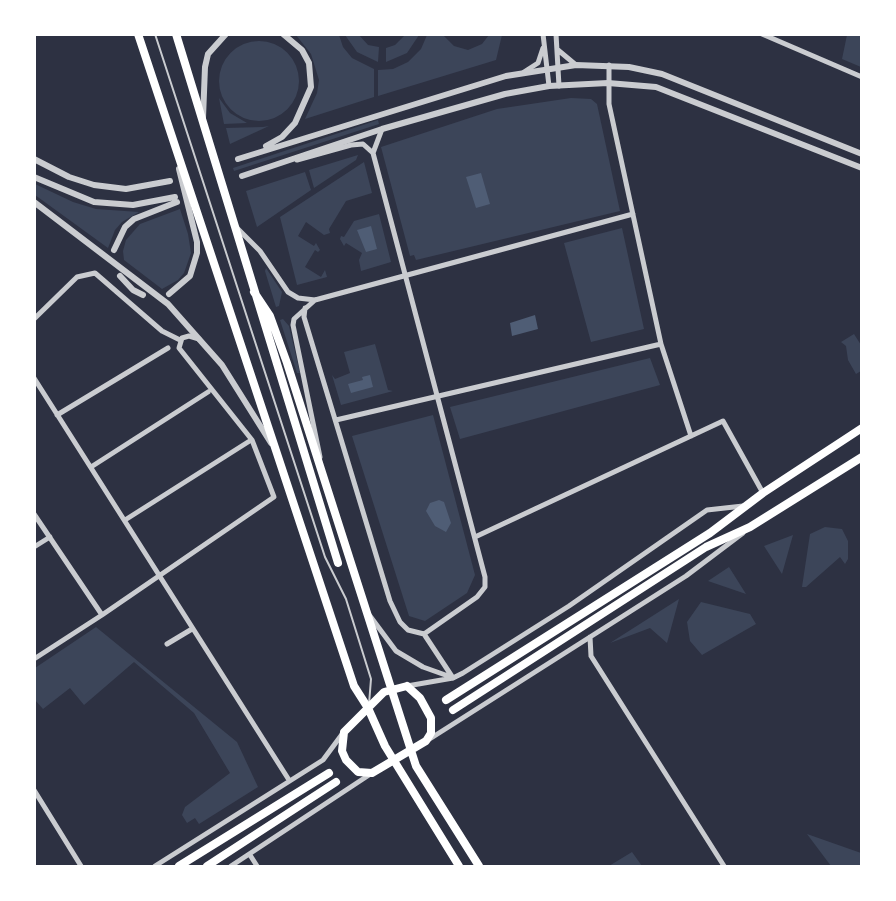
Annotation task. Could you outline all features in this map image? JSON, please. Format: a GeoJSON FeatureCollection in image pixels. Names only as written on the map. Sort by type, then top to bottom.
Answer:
{"type":"FeatureCollection","features":[{"type":"Feature","properties":{"kind":"main road"},"geometry":{"type":"LineString","coordinates":[[138,34],[171,133],[195,217],[281,460],[354,686],[368,708],[394,761],[459,867]]}},
{"type":"Feature","properties":{"kind":"main road"},"geometry":{"type":"LineString","coordinates":[[176,34],[338,563]]}},
{"type":"Feature","properties":{"kind":"main road"},"geometry":{"type":"LineString","coordinates":[[254,292],[270,316],[324,473],[416,766],[479,867]]}},
{"type":"Feature","properties":{"kind":"main road"},"geometry":{"type":"LineString","coordinates":[[446,700],[710,533],[763,493],[861,428]]}},
{"type":"Feature","properties":{"kind":"main road"},"geometry":{"type":"LineString","coordinates":[[453,710],[706,548],[750,527],[861,457]]}},
{"type":"Feature","properties":{"kind":"main road"},"geometry":{"type":"LineString","coordinates":[[407,686],[420,698],[431,718],[431,733],[426,741],[372,773],[358,772],[346,760],[342,751],[344,732],[391,688],[407,686]]}},
{"type":"Feature","properties":{"kind":"main road"},"geometry":{"type":"LineString","coordinates":[[179,867],[329,773]]}},
{"type":"Feature","properties":{"kind":"main road"},"geometry":{"type":"LineString","coordinates":[[207,867],[336,782]]}},
{"type":"Feature","properties":{"kind":"street"},"geometry":{"type":"LineString","coordinates":[[204,124],[205,67],[208,54],[225,34]]}},
{"type":"Feature","properties":{"kind":"street"},"geometry":{"type":"LineString","coordinates":[[283,34],[302,50],[309,63],[311,87],[308,98],[295,123],[282,137],[238,159],[378,113],[523,73],[576,65],[609,65],[644,69],[662,74],[861,154]]}},
{"type":"Feature","properties":{"kind":"street"},"geometry":{"type":"LineString","coordinates":[[543,34],[549,86]]}},
{"type":"Feature","properties":{"kind":"street"},"geometry":{"type":"LineString","coordinates":[[556,34],[559,86]]}},
{"type":"Feature","properties":{"kind":"street"},"geometry":{"type":"LineString","coordinates":[[762,34],[861,76]]}},
{"type":"Feature","properties":{"kind":"street"},"geometry":{"type":"LineString","coordinates":[[523,73],[538,63],[544,46]]}},
{"type":"Feature","properties":{"kind":"street"},"geometry":{"type":"LineString","coordinates":[[558,50],[576,65]]}},
{"type":"Feature","properties":{"kind":"street"},"geometry":{"type":"LineString","coordinates":[[609,65],[609,104],[661,344],[691,436]]}},
{"type":"Feature","properties":{"kind":"street"},"geometry":{"type":"LineString","coordinates":[[283,163],[382,129],[505,94],[549,86],[608,83],[656,87],[861,168]]}},
{"type":"Feature","properties":{"kind":"street"},"geometry":{"type":"LineString","coordinates":[[373,153],[382,129]]}},
{"type":"Feature","properties":{"kind":"street"},"geometry":{"type":"LineString","coordinates":[[242,179],[273,166],[351,145],[363,144],[373,153],[485,577],[485,587],[477,597],[424,634]]}},
{"type":"Feature","properties":{"kind":"street"},"geometry":{"type":"LineString","coordinates":[[34,159],[69,177],[94,185],[126,189],[170,181]]}},
{"type":"Feature","properties":{"kind":"street"},"geometry":{"type":"LineString","coordinates":[[34,177],[94,202],[133,205],[176,200],[134,219],[124,227],[114,250]]}},
{"type":"Feature","properties":{"kind":"street"},"geometry":{"type":"LineString","coordinates":[[34,202],[83,237],[168,304],[222,365],[253,410],[281,460]]}},
{"type":"Feature","properties":{"kind":"street"},"geometry":{"type":"LineString","coordinates":[[324,473],[293,325],[294,319],[304,308],[315,300],[633,214]]}},
{"type":"Feature","properties":{"kind":"street"},"geometry":{"type":"LineString","coordinates":[[169,294],[184,284],[195,266],[197,242],[195,217]]}},
{"type":"Feature","properties":{"kind":"street"},"geometry":{"type":"LineString","coordinates":[[237,228],[260,251],[288,291],[298,298],[315,300]]}},
{"type":"Feature","properties":{"kind":"street"},"geometry":{"type":"LineString","coordinates":[[34,319],[77,277],[88,272],[102,276],[162,332],[180,340],[189,336],[201,339]]}},
{"type":"Feature","properties":{"kind":"street"},"geometry":{"type":"LineString","coordinates":[[120,276],[134,290],[143,295]]}},
{"type":"Feature","properties":{"kind":"street"},"geometry":{"type":"LineString","coordinates":[[304,308],[304,317],[390,601],[400,622],[408,630],[424,634],[453,678]]}},
{"type":"Feature","properties":{"kind":"street"},"geometry":{"type":"LineString","coordinates":[[34,659],[274,497],[252,440],[179,348],[180,340]]}},
{"type":"Feature","properties":{"kind":"street"},"geometry":{"type":"LineString","coordinates":[[336,420],[661,344]]}},
{"type":"Feature","properties":{"kind":"street"},"geometry":{"type":"LineString","coordinates":[[57,414],[168,348]]}},
{"type":"Feature","properties":{"kind":"street"},"geometry":{"type":"LineString","coordinates":[[34,378],[289,780]]}},
{"type":"Feature","properties":{"kind":"street"},"geometry":{"type":"LineString","coordinates":[[91,467],[208,392]]}},
{"type":"Feature","properties":{"kind":"street"},"geometry":{"type":"LineString","coordinates":[[475,537],[723,421],[763,493]]}},
{"type":"Feature","properties":{"kind":"street"},"geometry":{"type":"LineString","coordinates":[[124,520],[248,442]]}},
{"type":"Feature","properties":{"kind":"street"},"geometry":{"type":"LineString","coordinates":[[407,686],[453,678],[569,606],[707,510],[745,506]]}},
{"type":"Feature","properties":{"kind":"street"},"geometry":{"type":"LineString","coordinates":[[34,514],[102,615]]}},
{"type":"Feature","properties":{"kind":"street"},"geometry":{"type":"LineString","coordinates":[[426,741],[451,728],[712,559],[750,527]]}},
{"type":"Feature","properties":{"kind":"street"},"geometry":{"type":"LineString","coordinates":[[34,547],[50,537]]}},
{"type":"Feature","properties":{"kind":"street"},"geometry":{"type":"LineString","coordinates":[[367,612],[396,651],[423,667],[453,678]]}},
{"type":"Feature","properties":{"kind":"street"},"geometry":{"type":"LineString","coordinates":[[167,644],[192,629]]}},
{"type":"Feature","properties":{"kind":"street"},"geometry":{"type":"LineString","coordinates":[[590,637],[591,656],[724,867]]}},
{"type":"Feature","properties":{"kind":"street"},"geometry":{"type":"LineString","coordinates":[[155,867],[323,760],[344,732]]}},
{"type":"Feature","properties":{"kind":"street"},"geometry":{"type":"LineString","coordinates":[[231,867],[372,773]]}},
{"type":"Feature","properties":{"kind":"street"},"geometry":{"type":"LineString","coordinates":[[34,790],[81,867]]}},
{"type":"Feature","properties":{"kind":"street"},"geometry":{"type":"LineString","coordinates":[[250,855],[258,867]]}},
{"type":"Feature","properties":{"kind":"lane"},"geometry":{"type":"LineString","coordinates":[[155,34],[325,557],[346,599],[371,679],[368,708]]}},
{"type":"Feature","properties":{"kind":"shaded area"},"geometry":{"type":"Polygon","coordinates":[[[296,35],[339,35],[343,47],[352,58],[374,69],[374,97],[305,119],[317,93],[319,80],[311,54],[296,35]]]}},
{"type":"Feature","properties":{"kind":"shaded area"},"geometry":{"type":"Polygon","coordinates":[[[345,35],[359,35],[368,45],[379,47],[378,62],[357,52],[345,35]]]}},
{"type":"Feature","properties":{"kind":"shaded area"},"geometry":{"type":"Polygon","coordinates":[[[405,35],[419,35],[407,53],[386,62],[386,48],[395,45],[405,35]]]}},
{"type":"Feature","properties":{"kind":"shaded area"},"geometry":{"type":"Polygon","coordinates":[[[427,35],[443,35],[454,46],[468,50],[482,44],[489,35],[502,35],[496,60],[378,96],[378,70],[393,69],[408,62],[421,49],[427,35]]]}},
{"type":"Feature","properties":{"kind":"shaded area"},"geometry":{"type":"Polygon","coordinates":[[[847,35],[861,35],[861,67],[842,59],[847,35]]]}},
{"type":"Feature","properties":{"kind":"shaded area"},"geometry":{"type":"Polygon","coordinates":[[[251,41],[267,41],[288,52],[299,73],[299,89],[288,110],[267,121],[251,121],[237,115],[225,103],[219,89],[219,73],[225,59],[237,47],[251,41]]]}},
{"type":"Feature","properties":{"kind":"shaded area"},"geometry":{"type":"Polygon","coordinates":[[[219,98],[230,113],[247,123],[224,124],[219,98]]]}},
{"type":"Feature","properties":{"kind":"shaded area"},"geometry":{"type":"Polygon","coordinates":[[[571,98],[591,99],[597,104],[620,211],[416,260],[414,255],[410,256],[381,147],[497,109],[571,98]]]}},
{"type":"Feature","properties":{"kind":"shaded area"},"geometry":{"type":"Polygon","coordinates":[[[378,120],[379,124],[234,171],[233,168],[378,120]]]}},
{"type":"Feature","properties":{"kind":"shaded area"},"geometry":{"type":"Polygon","coordinates":[[[269,126],[230,144],[226,128],[263,127],[269,126]]]}},
{"type":"Feature","properties":{"kind":"shaded area"},"geometry":{"type":"Polygon","coordinates":[[[358,155],[356,160],[314,188],[309,170],[358,155]]]}},
{"type":"Feature","properties":{"kind":"shaded area"},"geometry":{"type":"Polygon","coordinates":[[[364,162],[372,193],[346,201],[329,229],[330,233],[324,235],[306,222],[298,236],[314,246],[316,243],[320,250],[318,252],[315,250],[305,267],[321,277],[325,270],[327,277],[297,285],[280,217],[364,162]]]}},
{"type":"Feature","properties":{"kind":"shaded area"},"geometry":{"type":"Polygon","coordinates":[[[305,172],[311,190],[257,227],[246,191],[305,172]]]}},
{"type":"Feature","properties":{"kind":"shaded area"},"geometry":{"type":"Polygon","coordinates":[[[481,173],[490,204],[476,208],[466,177],[481,173]]]}},
{"type":"Feature","properties":{"kind":"shaded area"},"geometry":{"type":"Polygon","coordinates":[[[35,184],[73,202],[96,209],[139,212],[122,222],[115,230],[108,248],[35,195],[35,184]]]}},
{"type":"Feature","properties":{"kind":"shaded area"},"geometry":{"type":"Polygon","coordinates":[[[180,209],[191,253],[184,273],[178,280],[162,289],[124,260],[123,251],[126,240],[140,224],[180,209]]]}},
{"type":"Feature","properties":{"kind":"shaded area"},"geometry":{"type":"Polygon","coordinates":[[[379,214],[391,262],[361,271],[359,260],[362,253],[346,243],[344,246],[340,239],[341,236],[344,237],[354,221],[379,214]]]}},
{"type":"Feature","properties":{"kind":"shaded area"},"geometry":{"type":"Polygon","coordinates":[[[371,226],[377,249],[366,252],[357,230],[371,226]]]}},
{"type":"Feature","properties":{"kind":"shaded area"},"geometry":{"type":"Polygon","coordinates":[[[622,228],[644,329],[591,342],[564,243],[622,228]]]}},
{"type":"Feature","properties":{"kind":"shaded area"},"geometry":{"type":"Polygon","coordinates":[[[266,268],[282,292],[279,306],[276,307],[265,271],[266,268]]]}},
{"type":"Feature","properties":{"kind":"shaded area"},"geometry":{"type":"Polygon","coordinates":[[[535,315],[538,329],[512,336],[510,323],[535,315]]]}},
{"type":"Feature","properties":{"kind":"shaded area"},"geometry":{"type":"Polygon","coordinates":[[[283,319],[289,326],[300,373],[297,373],[280,320],[283,319]]]}},
{"type":"Feature","properties":{"kind":"shaded area"},"geometry":{"type":"Polygon","coordinates":[[[854,334],[861,345],[861,371],[856,374],[848,360],[846,346],[841,342],[854,334]]]}},
{"type":"Feature","properties":{"kind":"shaded area"},"geometry":{"type":"Polygon","coordinates":[[[375,344],[388,390],[393,391],[341,405],[332,375],[335,379],[350,373],[344,352],[375,344]]]}},
{"type":"Feature","properties":{"kind":"shaded area"},"geometry":{"type":"Polygon","coordinates":[[[650,358],[660,385],[460,439],[450,407],[650,358]]]}},
{"type":"Feature","properties":{"kind":"shaded area"},"geometry":{"type":"Polygon","coordinates":[[[370,375],[373,387],[351,393],[348,384],[363,380],[362,377],[370,375]]]}},
{"type":"Feature","properties":{"kind":"shaded area"},"geometry":{"type":"Polygon","coordinates":[[[433,415],[475,575],[467,593],[425,621],[409,616],[352,436],[433,415]]]}},
{"type":"Feature","properties":{"kind":"shaded area"},"geometry":{"type":"Polygon","coordinates":[[[439,500],[444,502],[451,523],[446,532],[435,526],[426,511],[430,503],[439,500]]]}},
{"type":"Feature","properties":{"kind":"shaded area"},"geometry":{"type":"Polygon","coordinates":[[[825,527],[842,529],[848,541],[848,559],[845,564],[840,557],[806,587],[802,587],[810,534],[825,527]]]}},
{"type":"Feature","properties":{"kind":"shaded area"},"geometry":{"type":"Polygon","coordinates":[[[793,535],[782,574],[764,546],[793,535]]]}},
{"type":"Feature","properties":{"kind":"shaded area"},"geometry":{"type":"Polygon","coordinates":[[[729,567],[746,594],[708,581],[729,567]]]}},
{"type":"Feature","properties":{"kind":"shaded area"},"geometry":{"type":"Polygon","coordinates":[[[679,599],[667,643],[650,628],[610,643],[679,599]]]}},
{"type":"Feature","properties":{"kind":"shaded area"},"geometry":{"type":"Polygon","coordinates":[[[701,602],[750,614],[756,624],[702,655],[690,641],[687,622],[701,602]]]}},
{"type":"Feature","properties":{"kind":"shaded area"},"geometry":{"type":"Polygon","coordinates":[[[96,627],[237,742],[258,787],[199,824],[195,818],[187,823],[182,815],[185,807],[230,773],[194,713],[134,662],[84,705],[70,688],[43,709],[35,700],[35,668],[96,627]]]}},
{"type":"Feature","properties":{"kind":"shaded area"},"geometry":{"type":"Polygon","coordinates":[[[807,834],[861,853],[861,866],[831,866],[807,834]]]}},
{"type":"Feature","properties":{"kind":"shaded area"},"geometry":{"type":"Polygon","coordinates":[[[632,852],[642,866],[609,866],[632,852]]]}}]}
